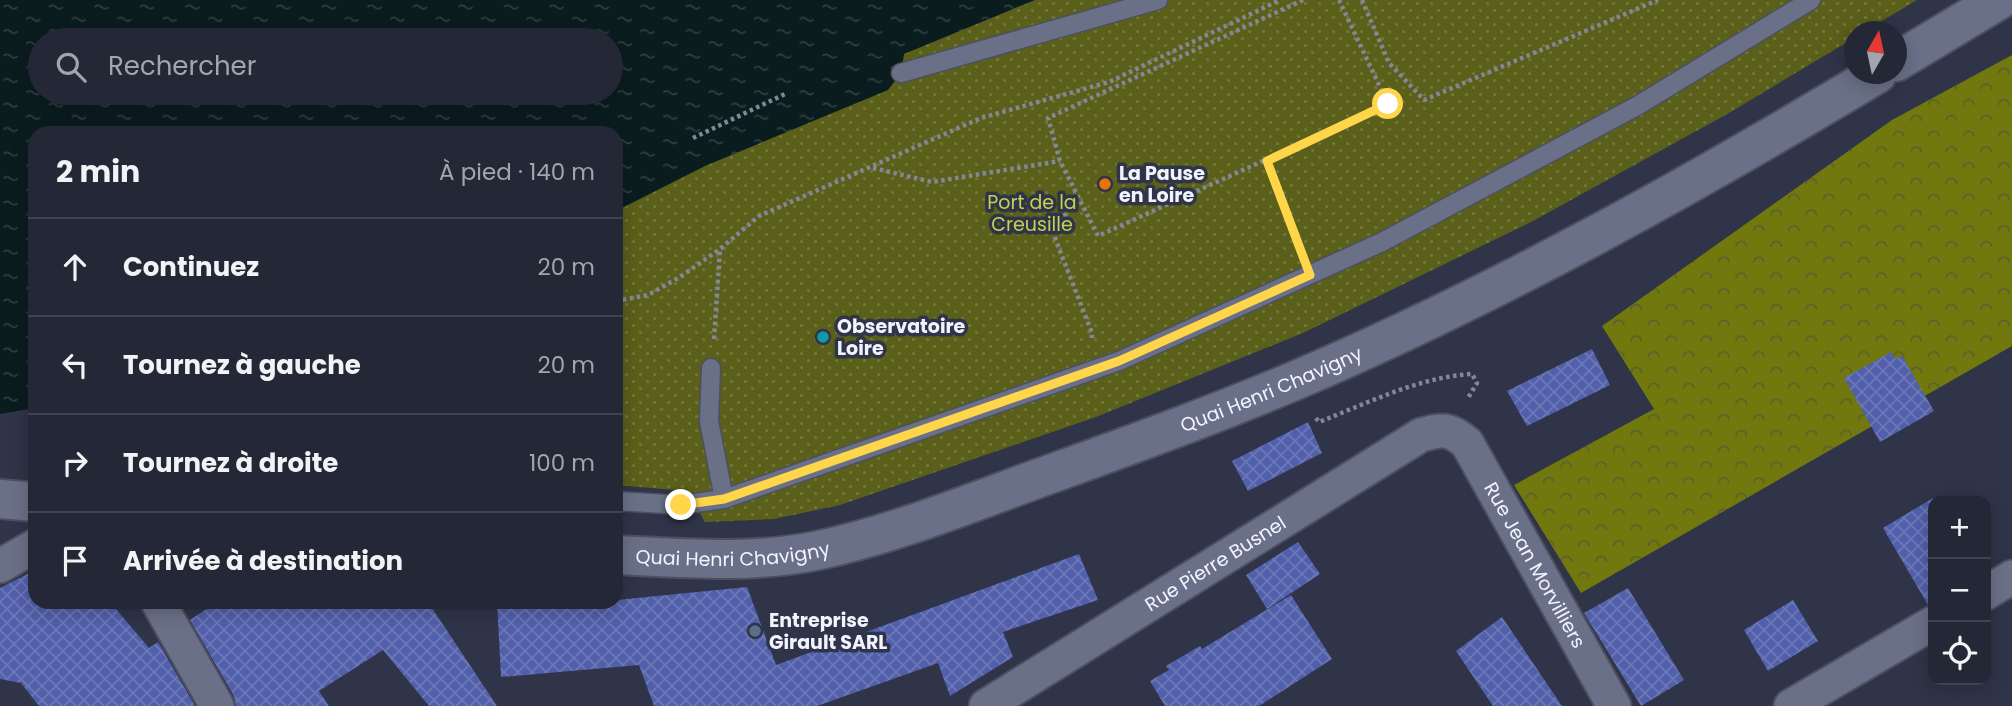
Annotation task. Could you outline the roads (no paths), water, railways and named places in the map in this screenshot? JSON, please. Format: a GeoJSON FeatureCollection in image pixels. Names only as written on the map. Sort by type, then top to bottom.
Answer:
{"type":"FeatureCollection","features":[{"type":"Feature","properties":{"kind":"main road"},"geometry":{"type":"LineString","coordinates":[[1907,55],[1999,0]]}},
{"type":"Feature","properties":{"kind":"main road","name":"Quai Henri Chavigny"},"geometry":{"type":"LineString","coordinates":[[623,555],[727,560],[827,548],[891,530],[1164,433],[1295,380],[1453,308],[1606,230],[1860,84]]}},
{"type":"Feature","properties":{"kind":"main road"},"geometry":{"type":"LineString","coordinates":[[0,499],[28,501]]}},
{"type":"Feature","properties":{"kind":"street","name":"Rue Pierre Busnel"},"geometry":{"type":"LineString","coordinates":[[986,706],[1421,435],[1449,430]]}},
{"type":"Feature","properties":{"kind":"street","name":"Rue Jean Morvilliers"},"geometry":{"type":"LineString","coordinates":[[1449,430],[1468,443],[1614,706]]}},
{"type":"Feature","properties":{"kind":"street"},"geometry":{"type":"LineString","coordinates":[[0,566],[28,550]]}},
{"type":"Feature","properties":{"kind":"street"},"geometry":{"type":"LineString","coordinates":[[1991,590],[2012,578]]}},
{"type":"Feature","properties":{"kind":"street"},"geometry":{"type":"LineString","coordinates":[[162,609],[217,706]]}},
{"type":"Feature","properties":{"kind":"street"},"geometry":{"type":"LineString","coordinates":[[1791,706],[1928,626]]}},
{"type":"Feature","properties":{"kind":"lane"},"geometry":{"type":"LineString","coordinates":[[901,73],[1158,0]]}},
{"type":"Feature","properties":{"kind":"lane"},"geometry":{"type":"LineString","coordinates":[[623,501],[681,505],[724,499],[1119,361],[1382,242],[1637,106],[1811,0]]}},
{"type":"Feature","properties":{"kind":"lane"},"geometry":{"type":"LineString","coordinates":[[711,368],[709,421],[724,499]]}},
{"type":"Feature","properties":{"kind":"water"},"geometry":{"type":"Polygon","coordinates":[[[0,0],[1035,0],[904,54],[901,73],[888,90],[705,166],[623,207],[623,126],[28,126],[28,409],[0,414],[0,0]]]}},
{"type":"Feature","properties":{"kind":"place","name":"La Pause en Loire"},"geometry":{"type":"Point","coordinates":[1105,184]}},
{"type":"Feature","properties":{"kind":"place","name":"Observatoire Loire"},"geometry":{"type":"Point","coordinates":[823,337]}},
{"type":"Feature","properties":{"kind":"place","name":"Entreprise Girault SARL"},"geometry":{"type":"Point","coordinates":[755,631]}},
{"type":"Feature","properties":{"kind":"park label","name":"Port de la Creusille"},"geometry":{"type":"Point","coordinates":[1032,213]}}]}
